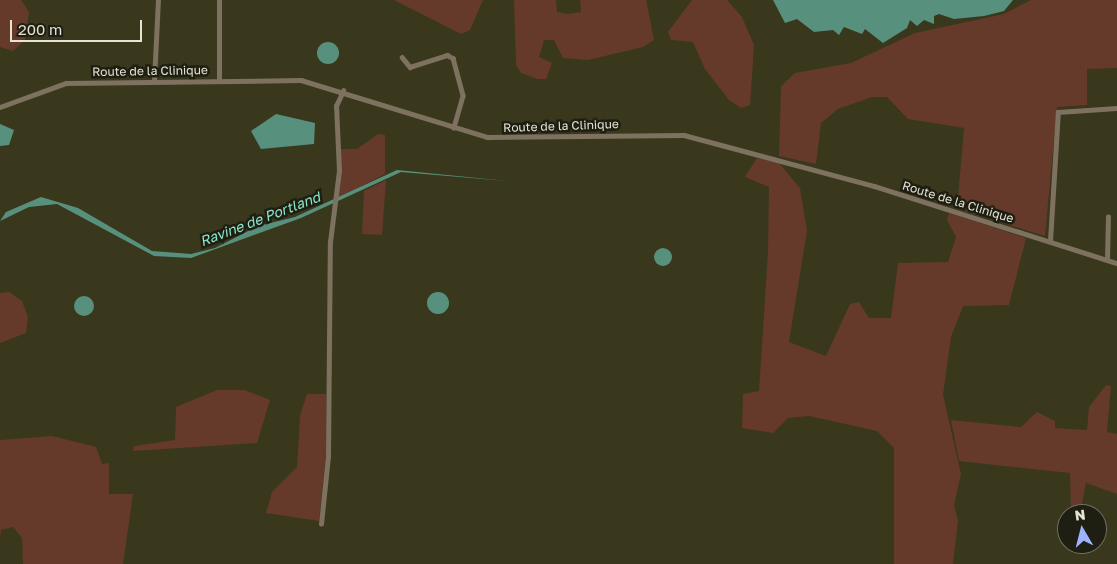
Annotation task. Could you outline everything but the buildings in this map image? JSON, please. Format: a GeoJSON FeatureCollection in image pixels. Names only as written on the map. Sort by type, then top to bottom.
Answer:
{"type":"FeatureCollection","features":[{"type":"Feature","properties":{"kind":"street"},"geometry":{"type":"LineString","coordinates":[[154,81],[158,0]]}},
{"type":"Feature","properties":{"kind":"street"},"geometry":{"type":"LineString","coordinates":[[219,0],[219,80]]}},
{"type":"Feature","properties":{"kind":"street"},"geometry":{"type":"LineString","coordinates":[[402,57],[410,67],[447,55],[453,58],[463,96],[454,128]]}},
{"type":"Feature","properties":{"kind":"street","name":"Route de la Clinique"},"geometry":{"type":"LineString","coordinates":[[0,107],[66,83],[286,78],[343,91],[454,128],[511,139],[684,135],[874,186],[1117,263]]}},
{"type":"Feature","properties":{"kind":"street"},"geometry":{"type":"LineString","coordinates":[[321,524],[328,456],[334,207],[339,150],[336,106],[343,91]]}},
{"type":"Feature","properties":{"kind":"street"},"geometry":{"type":"LineString","coordinates":[[1050,241],[1058,112],[1117,108]]}},
{"type":"Feature","properties":{"kind":"street"},"geometry":{"type":"LineString","coordinates":[[1107,260],[1108,217]]}},
{"type":"Feature","properties":{"kind":"shaded area"},"geometry":{"type":"Polygon","coordinates":[[[0,0],[21,0],[29,12],[25,40],[13,51],[0,47],[0,0]]]}},
{"type":"Feature","properties":{"kind":"shaded area"},"geometry":{"type":"Polygon","coordinates":[[[394,0],[483,0],[470,30],[461,34],[394,0]]]}},
{"type":"Feature","properties":{"kind":"shaded area"},"geometry":{"type":"Polygon","coordinates":[[[514,0],[556,0],[557,12],[568,14],[581,12],[580,0],[646,0],[654,40],[643,47],[588,60],[563,58],[554,40],[544,40],[539,57],[552,63],[546,79],[537,79],[521,73],[516,65],[514,0]]]}},
{"type":"Feature","properties":{"kind":"shaded area"},"geometry":{"type":"Polygon","coordinates":[[[692,0],[727,0],[742,17],[754,45],[750,105],[741,108],[729,100],[705,69],[693,42],[671,40],[668,32],[692,0]]]}},
{"type":"Feature","properties":{"kind":"shaded area"},"geometry":{"type":"Polygon","coordinates":[[[1031,0],[1117,0],[1117,68],[1087,69],[1087,105],[1057,107],[1045,236],[957,209],[964,128],[908,119],[887,97],[872,97],[838,109],[821,123],[816,164],[779,156],[781,86],[795,73],[851,63],[915,33],[1004,14],[1031,0]]]}},
{"type":"Feature","properties":{"kind":"shaded area"},"geometry":{"type":"Polygon","coordinates":[[[378,134],[385,135],[385,174],[337,199],[341,149],[357,149],[378,134]]]}},
{"type":"Feature","properties":{"kind":"shaded area"},"geometry":{"type":"Polygon","coordinates":[[[757,158],[779,163],[800,188],[807,231],[789,342],[826,356],[850,304],[859,302],[869,318],[891,318],[898,263],[948,262],[956,237],[947,220],[949,213],[1026,238],[1009,305],[963,306],[951,337],[943,395],[961,474],[954,505],[958,521],[953,564],[894,564],[894,448],[877,431],[809,416],[788,418],[773,433],[742,428],[743,394],[759,391],[768,252],[769,187],[745,177],[757,158]]]}},
{"type":"Feature","properties":{"kind":"shaded area"},"geometry":{"type":"Polygon","coordinates":[[[386,180],[382,235],[362,234],[364,191],[386,180]]]}},
{"type":"Feature","properties":{"kind":"shaded area"},"geometry":{"type":"Polygon","coordinates":[[[9,292],[22,301],[28,317],[26,333],[0,343],[0,293],[9,292]]]}},
{"type":"Feature","properties":{"kind":"shaded area"},"geometry":{"type":"Polygon","coordinates":[[[1106,385],[1111,386],[1107,432],[1117,434],[1117,494],[1086,483],[1082,504],[1071,504],[1070,473],[959,461],[951,420],[1021,427],[1037,412],[1055,421],[1055,428],[1087,430],[1089,407],[1106,385]]]}},
{"type":"Feature","properties":{"kind":"shaded area"},"geometry":{"type":"Polygon","coordinates":[[[217,390],[244,390],[270,400],[257,443],[133,451],[134,446],[175,440],[176,407],[217,390]]]}},
{"type":"Feature","properties":{"kind":"shaded area"},"geometry":{"type":"Polygon","coordinates":[[[307,394],[326,394],[326,454],[319,521],[266,513],[272,492],[297,467],[300,415],[307,394]]]}},
{"type":"Feature","properties":{"kind":"shaded area"},"geometry":{"type":"Polygon","coordinates":[[[52,436],[96,447],[102,464],[109,463],[109,494],[133,494],[123,564],[23,564],[22,538],[13,527],[1,530],[0,539],[0,440],[52,436]]]}},
{"type":"Feature","properties":{"kind":"water"},"geometry":{"type":"Polygon","coordinates":[[[773,0],[1013,0],[1004,11],[984,16],[954,19],[939,14],[934,16],[934,24],[924,20],[917,26],[910,20],[907,28],[883,43],[865,29],[862,34],[844,27],[839,35],[833,30],[814,32],[797,19],[785,23],[773,0]]]}},
{"type":"Feature","properties":{"kind":"water"},"geometry":{"type":"Polygon","coordinates":[[[324,42],[332,42],[339,49],[339,57],[332,64],[324,64],[317,57],[317,49],[324,42]]]}},
{"type":"Feature","properties":{"kind":"water"},"geometry":{"type":"Polygon","coordinates":[[[276,114],[315,123],[314,144],[261,149],[251,131],[276,114]]]}},
{"type":"Feature","properties":{"kind":"water"},"geometry":{"type":"Polygon","coordinates":[[[0,124],[14,130],[9,145],[0,146],[0,124]]]}},
{"type":"Feature","properties":{"kind":"water"},"geometry":{"type":"Polygon","coordinates":[[[397,170],[507,181],[401,172],[301,218],[191,258],[154,256],[57,204],[29,207],[0,221],[6,212],[41,197],[78,208],[152,251],[191,254],[215,248],[258,226],[295,217],[397,170]]]}},
{"type":"Feature","properties":{"kind":"water"},"geometry":{"type":"Polygon","coordinates":[[[659,248],[667,248],[672,253],[670,264],[659,266],[654,261],[654,253],[659,248]]]}},
{"type":"Feature","properties":{"kind":"water"},"geometry":{"type":"Polygon","coordinates":[[[438,292],[446,295],[449,303],[446,311],[438,314],[430,311],[427,303],[430,295],[438,292]]]}},
{"type":"Feature","properties":{"kind":"water"},"geometry":{"type":"Polygon","coordinates":[[[84,296],[91,299],[94,306],[91,313],[84,316],[77,313],[74,306],[77,299],[84,296]]]}},
{"type":"Feature","properties":{"kind":"water label","name":"Ravine de Portland"},"geometry":{"type":"Point","coordinates":[260,219]}}]}
